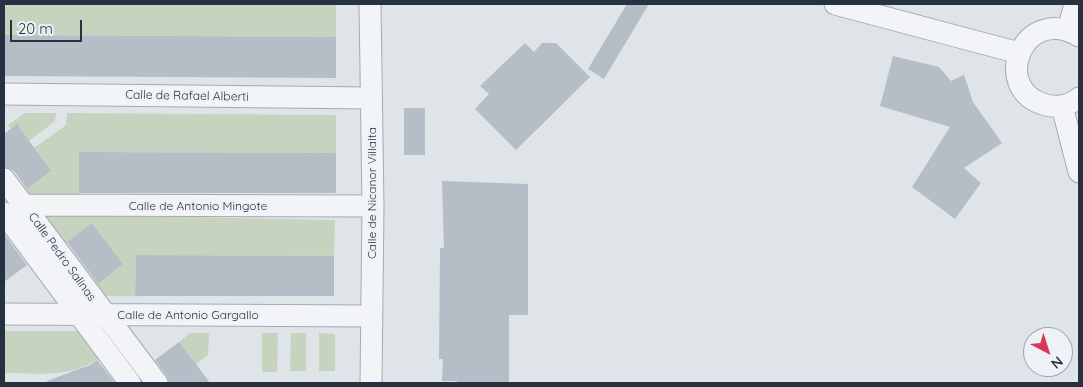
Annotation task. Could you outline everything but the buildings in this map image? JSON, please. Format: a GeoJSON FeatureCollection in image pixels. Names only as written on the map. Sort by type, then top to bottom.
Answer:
{"type":"FeatureCollection","features":[{"type":"Feature","properties":{"kind":"street","name":"Calle de Nicanor Villalta"},"geometry":{"type":"LineString","coordinates":[[370,4],[373,206],[371,383]]}},
{"type":"Feature","properties":{"kind":"street"},"geometry":{"type":"LineString","coordinates":[[835,4],[1019,53]]}},
{"type":"Feature","properties":{"kind":"street"},"geometry":{"type":"LineString","coordinates":[[1075,4],[1074,33],[1056,28],[1044,30],[1024,43],[1016,65],[1022,87],[1039,103],[1071,102],[1079,172]]}},
{"type":"Feature","properties":{"kind":"street","name":"Calle de Rafael Alberti"},"geometry":{"type":"LineString","coordinates":[[4,94],[371,98]]}},
{"type":"Feature","properties":{"kind":"street","name":"Calle Pedro Salinas"},"geometry":{"type":"LineString","coordinates":[[4,179],[157,383]]}},
{"type":"Feature","properties":{"kind":"street","name":"Calle de Antonio Mingote"},"geometry":{"type":"LineString","coordinates":[[24,206],[373,206]]}},
{"type":"Feature","properties":{"kind":"street","name":"Calle Pedro Salinas"},"geometry":{"type":"LineString","coordinates":[[4,213],[130,383]]}},
{"type":"Feature","properties":{"kind":"street","name":"Calle de Antonio Gargallo"},"geometry":{"type":"LineString","coordinates":[[4,314],[372,316]]}},
{"type":"Feature","properties":{"kind":"green space"},"geometry":{"type":"Polygon","coordinates":[[[4,4],[336,4],[336,37],[4,35],[4,4]]]}},
{"type":"Feature","properties":{"kind":"green space"},"geometry":{"type":"Polygon","coordinates":[[[25,113],[57,113],[54,122],[29,141],[17,125],[11,129],[8,125],[25,113]]]}},
{"type":"Feature","properties":{"kind":"green space"},"geometry":{"type":"Polygon","coordinates":[[[67,113],[336,115],[336,153],[80,152],[80,197],[31,197],[26,190],[51,171],[34,148],[66,125],[67,113]]]}},
{"type":"Feature","properties":{"kind":"green space"},"geometry":{"type":"Polygon","coordinates":[[[43,212],[335,220],[334,256],[136,255],[135,296],[106,296],[97,284],[123,264],[92,223],[63,246],[60,242],[63,239],[43,212]]]}},
{"type":"Feature","properties":{"kind":"green space"},"geometry":{"type":"Polygon","coordinates":[[[4,331],[79,331],[101,357],[90,364],[66,372],[42,374],[4,373],[4,331]]]}},
{"type":"Feature","properties":{"kind":"green space"},"geometry":{"type":"Polygon","coordinates":[[[190,333],[209,333],[208,355],[196,364],[179,342],[190,333]]]}},
{"type":"Feature","properties":{"kind":"green space"},"geometry":{"type":"Polygon","coordinates":[[[262,333],[278,333],[277,372],[262,372],[262,333]]]}},
{"type":"Feature","properties":{"kind":"green space"},"geometry":{"type":"Polygon","coordinates":[[[291,333],[306,333],[306,371],[290,371],[291,333]]]}},
{"type":"Feature","properties":{"kind":"green space"},"geometry":{"type":"Polygon","coordinates":[[[319,333],[335,334],[335,371],[319,371],[319,333]]]}}]}
